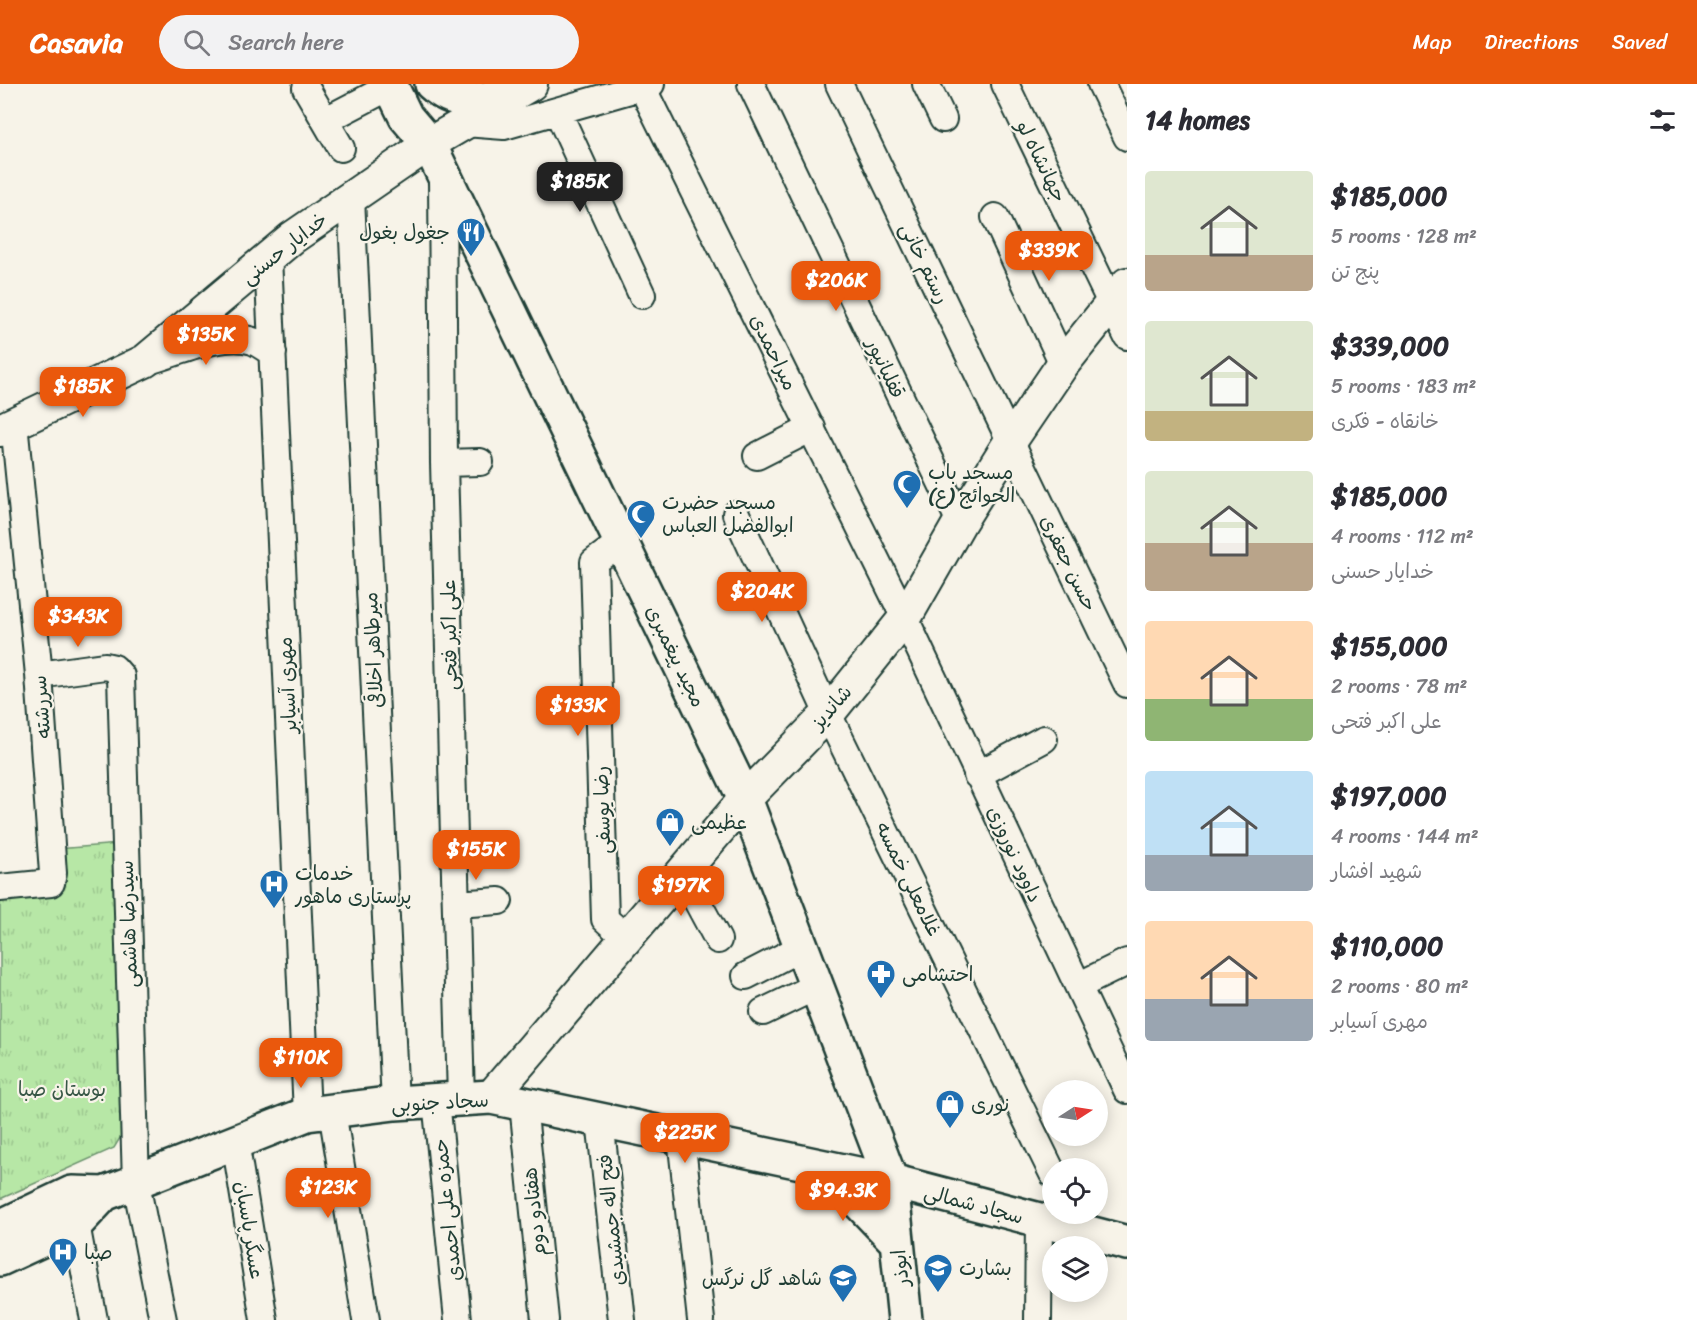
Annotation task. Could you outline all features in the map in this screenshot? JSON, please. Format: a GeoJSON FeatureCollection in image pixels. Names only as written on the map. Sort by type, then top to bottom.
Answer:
{"type":"FeatureCollection","features":[{"type":"Feature","properties":{"kind":"main road"},"geometry":{"type":"LineString","coordinates":[[432,84],[440,91],[465,102],[522,89]]}},
{"type":"Feature","properties":{"kind":"main road","name":"مجید پیغمبری"},"geometry":{"type":"LineString","coordinates":[[400,85],[428,108],[436,158],[745,799],[891,1181]]}},
{"type":"Feature","properties":{"kind":"main road","name":"سجاد جنوبی"},"geometry":{"type":"LineString","coordinates":[[74,1209],[104,1194],[136,1183],[235,1141],[319,1112],[395,1103],[463,1099],[523,1104],[891,1181]]}},
{"type":"Feature","properties":{"kind":"main road"},"geometry":{"type":"LineString","coordinates":[[825,1167],[897,1242]]}},
{"type":"Feature","properties":{"kind":"main road","name":"سجاد شمالی"},"geometry":{"type":"LineString","coordinates":[[891,1181],[1040,1222]]}},
{"type":"Feature","properties":{"kind":"main road","name":"ابوذر"},"geometry":{"type":"LineString","coordinates":[[891,1181],[905,1320]]}},
{"type":"Feature","properties":{"kind":"main road"},"geometry":{"type":"LineString","coordinates":[[0,1227],[74,1209]]}},
{"type":"Feature","properties":{"kind":"main road"},"geometry":{"type":"LineString","coordinates":[[0,1259],[74,1209]]}},
{"type":"Feature","properties":{"kind":"main road","name":"سجاد شمالی"},"geometry":{"type":"LineString","coordinates":[[1080,1224],[1127,1243]]}},
{"type":"Feature","properties":{"kind":"street","name":"قفلیانپور"},"geometry":{"type":"LineString","coordinates":[[751,84],[960,522]]}},
{"type":"Feature","properties":{"kind":"street","name":"رستم خانی"},"geometry":{"type":"LineString","coordinates":[[839,84],[1010,442]]}},
{"type":"Feature","properties":{"kind":"street"},"geometry":{"type":"LineString","coordinates":[[926,84],[943,119]]}},
{"type":"Feature","properties":{"kind":"street","name":"جهانشاه لو"},"geometry":{"type":"LineString","coordinates":[[1005,84],[1119,293],[1127,336]]}},
{"type":"Feature","properties":{"kind":"street"},"geometry":{"type":"LineString","coordinates":[[1101,84],[1127,136]]}},
{"type":"Feature","properties":{"kind":"street"},"geometry":{"type":"LineString","coordinates":[[327,120],[400,85]]}},
{"type":"Feature","properties":{"kind":"street"},"geometry":{"type":"LineString","coordinates":[[465,123],[504,126],[647,85]]}},
{"type":"Feature","properties":{"kind":"street","name":"میراحمدی"},"geometry":{"type":"LineString","coordinates":[[647,85],[905,618]]}},
{"type":"Feature","properties":{"kind":"street"},"geometry":{"type":"LineString","coordinates":[[306,88],[327,120],[340,148]]}},
{"type":"Feature","properties":{"kind":"street","name":"خدایار حسنی"},"geometry":{"type":"LineString","coordinates":[[145,361],[268,257],[351,198],[436,158],[465,123],[522,89]]}},
{"type":"Feature","properties":{"kind":"street"},"geometry":{"type":"LineString","coordinates":[[558,112],[642,296]]}},
{"type":"Feature","properties":{"kind":"street","name":"علی اکبر فتحی"},"geometry":{"type":"LineString","coordinates":[[436,158],[463,1099]]}},
{"type":"Feature","properties":{"kind":"street","name":"میرطاهر اخلاقی"},"geometry":{"type":"LineString","coordinates":[[351,198],[395,1103]]}},
{"type":"Feature","properties":{"kind":"street"},"geometry":{"type":"LineString","coordinates":[[995,217],[1063,364]]}},
{"type":"Feature","properties":{"kind":"street","name":"مهری آسیابر"},"geometry":{"type":"LineString","coordinates":[[268,257],[319,1112],[366,1320]]}},
{"type":"Feature","properties":{"kind":"street","name":"شاندیز"},"geometry":{"type":"LineString","coordinates":[[463,1099],[626,938],[745,799],[828,714],[905,618],[960,522],[1010,442],[1063,364],[1119,293]]}},
{"type":"Feature","properties":{"kind":"street","name":"خدایار حسنی"},"geometry":{"type":"LineString","coordinates":[[7,426],[145,361],[214,340],[237,338],[254,341],[273,353]]}},
{"type":"Feature","properties":{"kind":"street","name":"سررشته"},"geometry":{"type":"LineString","coordinates":[[0,888],[51,883],[53,873],[39,675],[7,426]]}},
{"type":"Feature","properties":{"kind":"street"},"geometry":{"type":"LineString","coordinates":[[757,456],[812,428]]}},
{"type":"Feature","properties":{"kind":"street","name":"حسن جعفری"},"geometry":{"type":"LineString","coordinates":[[1010,442],[1127,684]]}},
{"type":"Feature","properties":{"kind":"street"},"geometry":{"type":"LineString","coordinates":[[444,463],[480,462]]}},
{"type":"Feature","properties":{"kind":"street","name":"غلامعلی خمسه"},"geometry":{"type":"LineString","coordinates":[[735,514],[828,714],[1045,1158]]}},
{"type":"Feature","properties":{"kind":"street","name":"رضا یوسفی"},"geometry":{"type":"LineString","coordinates":[[621,542],[594,562],[605,919],[626,938]]}},
{"type":"Feature","properties":{"kind":"street","name":"داوود نوروزی"},"geometry":{"type":"LineString","coordinates":[[905,618],[1077,986],[1125,1078]]}},
{"type":"Feature","properties":{"kind":"street","name":"سیدرضا هاشمی"},"geometry":{"type":"LineString","coordinates":[[39,675],[105,666],[114,668],[121,676],[136,1183],[163,1320]]}},
{"type":"Feature","properties":{"kind":"street"},"geometry":{"type":"LineString","coordinates":[[977,775],[1044,739]]}},
{"type":"Feature","properties":{"kind":"street"},"geometry":{"type":"LineString","coordinates":[[682,873],[718,940]]}},
{"type":"Feature","properties":{"kind":"street"},"geometry":{"type":"LineString","coordinates":[[456,904],[499,901]]}},
{"type":"Feature","properties":{"kind":"street"},"geometry":{"type":"LineString","coordinates":[[746,976],[802,947]]}},
{"type":"Feature","properties":{"kind":"street"},"geometry":{"type":"LineString","coordinates":[[1077,986],[1127,962]]}},
{"type":"Feature","properties":{"kind":"street"},"geometry":{"type":"LineString","coordinates":[[763,1012],[817,986]]}},
{"type":"Feature","properties":{"kind":"street","name":"حمزه علی احمدی"},"geometry":{"type":"LineString","coordinates":[[458,1320],[463,1099]]}},
{"type":"Feature","properties":{"kind":"street","name":"هفتادو دوم"},"geometry":{"type":"LineString","coordinates":[[523,1104],[545,1320]]}},
{"type":"Feature","properties":{"kind":"street","name":"فتح اله جمشیدی"},"geometry":{"type":"LineString","coordinates":[[600,1120],[622,1320]]}},
{"type":"Feature","properties":{"kind":"street"},"geometry":{"type":"LineString","coordinates":[[681,1137],[701,1320]]}},
{"type":"Feature","properties":{"kind":"street","name":"عسگر پاسبان"},"geometry":{"type":"LineString","coordinates":[[235,1141],[264,1320]]}},
{"type":"Feature","properties":{"kind":"street"},"geometry":{"type":"LineString","coordinates":[[74,1209],[94,1320]]}},
{"type":"Feature","properties":{"kind":"street"},"geometry":{"type":"LineString","coordinates":[[1038,1320],[1040,1222]]}},
{"type":"Feature","properties":{"kind":"green space","name":"بوستان صبا"},"geometry":{"type":"Polygon","coordinates":[[[119,844],[126,1128],[114,1148],[0,1199],[0,898],[44,890],[44,850],[119,844]]]}},
{"type":"Feature","properties":{"kind":"place","name":"جغول بغول"},"geometry":{"type":"Point","coordinates":[471,258]}},
{"type":"Feature","properties":{"kind":"place","name":"مسجد باب الحوائج (ع)"},"geometry":{"type":"Point","coordinates":[907,510]}},
{"type":"Feature","properties":{"kind":"place","name":"مسجد حضرت ابوالفضل العباس"},"geometry":{"type":"Point","coordinates":[641,540]}},
{"type":"Feature","properties":{"kind":"place","name":"عظیمی"},"geometry":{"type":"Point","coordinates":[670,848]}},
{"type":"Feature","properties":{"kind":"place","name":"خدمات پرستاری ماهور"},"geometry":{"type":"Point","coordinates":[274,910]}},
{"type":"Feature","properties":{"kind":"place","name":"احتشامی"},"geometry":{"type":"Point","coordinates":[881,1000]}},
{"type":"Feature","properties":{"kind":"place","name":"نوری"},"geometry":{"type":"Point","coordinates":[950,1130]}},
{"type":"Feature","properties":{"kind":"place","name":"صبا"},"geometry":{"type":"Point","coordinates":[63,1278]}},
{"type":"Feature","properties":{"kind":"place","name":"بشارت"},"geometry":{"type":"Point","coordinates":[938,1294]}},
{"type":"Feature","properties":{"kind":"place","name":"شاهد گل نرگس"},"geometry":{"type":"Point","coordinates":[843,1304]}}]}
